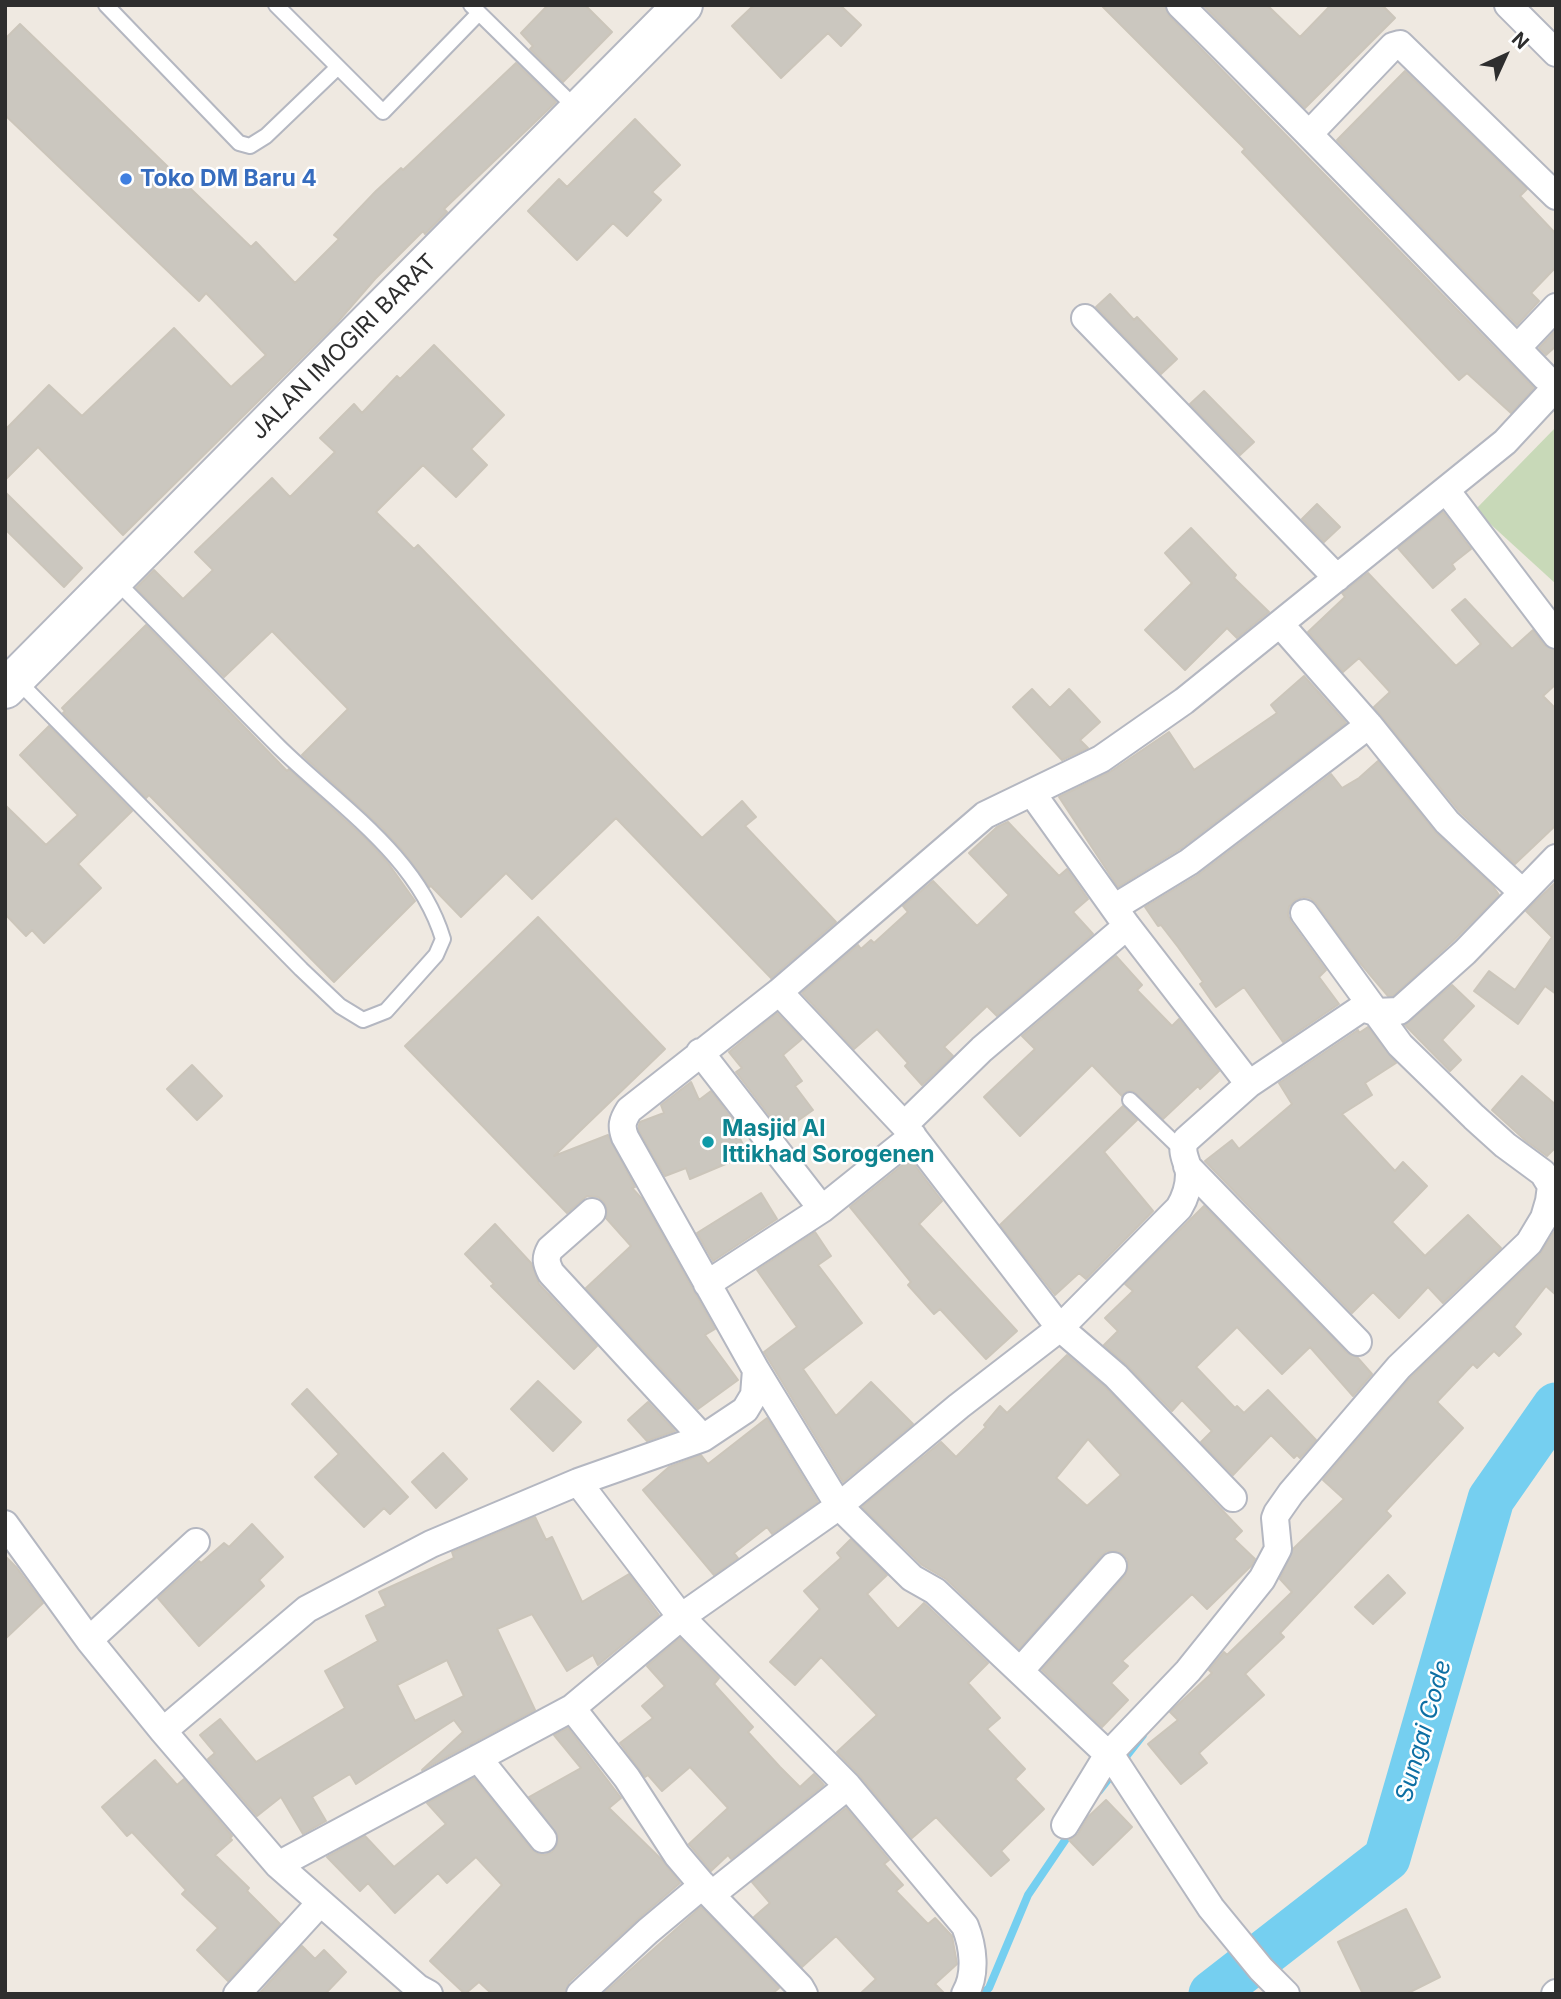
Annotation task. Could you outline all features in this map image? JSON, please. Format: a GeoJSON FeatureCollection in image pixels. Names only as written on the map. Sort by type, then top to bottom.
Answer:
{"type":"FeatureCollection","features":[{"type":"Feature","properties":{"kind":"main road","name":"JALAN IMOGIRI BARAT"},"geometry":{"type":"LineString","coordinates":[[10,684],[683,5]]}},
{"type":"Feature","properties":{"kind":"street"},"geometry":{"type":"LineString","coordinates":[[1180,5],[1310,133],[1390,219],[1551,382],[1505,442],[1280,624],[1184,701],[1101,759],[985,815],[779,992],[629,1111],[622,1121],[622,1129],[756,1370],[839,1506],[912,1578],[935,1591],[1115,1763],[1211,1908],[1261,1969],[1286,1994]]}},
{"type":"Feature","properties":{"kind":"street"},"geometry":{"type":"LineString","coordinates":[[1508,5],[1556,53]]}},
{"type":"Feature","properties":{"kind":"street"},"geometry":{"type":"LineString","coordinates":[[1310,133],[1394,46],[1400,44],[1556,196]]}},
{"type":"Feature","properties":{"kind":"street"},"geometry":{"type":"LineString","coordinates":[[1517,348],[1556,307]]}},
{"type":"Feature","properties":{"kind":"street"},"geometry":{"type":"LineString","coordinates":[[1085,318],[1337,578]]}},
{"type":"Feature","properties":{"kind":"street"},"geometry":{"type":"LineString","coordinates":[[1446,490],[1556,635]]}},
{"type":"Feature","properties":{"kind":"street"},"geometry":{"type":"LineString","coordinates":[[1280,624],[1369,724],[1447,822],[1522,892]]}},
{"type":"Feature","properties":{"kind":"street"},"geometry":{"type":"LineString","coordinates":[[707,1284],[822,1209],[909,1131],[982,1049],[1121,917],[1369,724]]}},
{"type":"Feature","properties":{"kind":"street"},"geometry":{"type":"LineString","coordinates":[[1032,793],[1121,917],[1250,1084]]}},
{"type":"Feature","properties":{"kind":"street"},"geometry":{"type":"LineString","coordinates":[[278,1865],[572,1708],[681,1616],[839,1506],[959,1406],[1060,1328],[1180,1208],[1188,1184],[1186,1140],[1195,1130],[1250,1084],[1362,1008],[1375,1012],[1399,1011],[1465,952],[1556,858]]}},
{"type":"Feature","properties":{"kind":"street"},"geometry":{"type":"LineString","coordinates":[[1065,1825],[1262,1579],[1278,1549],[1275,1518],[1291,1493],[1399,1367],[1529,1243],[1545,1218],[1551,1186],[1543,1172],[1506,1145],[1436,1082],[1400,1045],[1304,913]]}},
{"type":"Feature","properties":{"kind":"street"},"geometry":{"type":"LineString","coordinates":[[779,992],[909,1131],[1060,1328],[1116,1376],[1233,1498]]}},
{"type":"Feature","properties":{"kind":"street"},"geometry":{"type":"LineString","coordinates":[[700,1052],[822,1209]]}},
{"type":"Feature","properties":{"kind":"street"},"geometry":{"type":"LineString","coordinates":[[1185,1159],[1358,1342]]}},
{"type":"Feature","properties":{"kind":"street"},"geometry":{"type":"LineString","coordinates":[[592,1212],[550,1249],[546,1263],[551,1273],[703,1438]]}},
{"type":"Feature","properties":{"kind":"street"},"geometry":{"type":"LineString","coordinates":[[163,1731],[307,1609],[431,1544],[578,1482],[703,1438],[745,1410],[754,1395],[756,1370]]}},
{"type":"Feature","properties":{"kind":"street"},"geometry":{"type":"LineString","coordinates":[[578,1482],[681,1616],[848,1786],[965,1926],[971,1940],[973,1961],[965,1994]]}},
{"type":"Feature","properties":{"kind":"street"},"geometry":{"type":"LineString","coordinates":[[5,1524],[89,1640],[278,1865],[418,1988],[429,1994]]}},
{"type":"Feature","properties":{"kind":"street"},"geometry":{"type":"LineString","coordinates":[[89,1640],[197,1542]]}},
{"type":"Feature","properties":{"kind":"street"},"geometry":{"type":"LineString","coordinates":[[1020,1671],[1114,1566]]}},
{"type":"Feature","properties":{"kind":"street"},"geometry":{"type":"LineString","coordinates":[[572,1708],[627,1779],[677,1855],[804,1994]]}},
{"type":"Feature","properties":{"kind":"street"},"geometry":{"type":"LineString","coordinates":[[478,1758],[543,1839]]}},
{"type":"Feature","properties":{"kind":"street"},"geometry":{"type":"LineString","coordinates":[[580,1994],[638,1939],[848,1786]]}},
{"type":"Feature","properties":{"kind":"street"},"geometry":{"type":"LineString","coordinates":[[237,1994],[320,1903]]}},
{"type":"Feature","properties":{"kind":"lane"},"geometry":{"type":"LineString","coordinates":[[106,5],[239,143],[250,146],[266,136],[338,67]]}},
{"type":"Feature","properties":{"kind":"lane"},"geometry":{"type":"LineString","coordinates":[[276,5],[383,112],[475,9],[579,111]]}},
{"type":"Feature","properties":{"kind":"lane"},"geometry":{"type":"LineString","coordinates":[[10,684],[340,1006],[363,1020],[386,1011],[436,955],[443,939],[438,921],[424,896],[373,834],[280,748],[114,579]]}},
{"type":"Feature","properties":{"kind":"lane"},"geometry":{"type":"LineString","coordinates":[[1130,1100],[1185,1159]]}},
{"type":"Feature","properties":{"kind":"green space"},"geometry":{"type":"Polygon","coordinates":[[[1556,427],[1556,584],[1475,510],[1556,427]]]}},
{"type":"Feature","properties":{"kind":"building"},"geometry":{"type":"Polygon","coordinates":[[[548,5],[585,5],[612,32],[563,82],[530,49],[533,46],[521,33],[548,5]]]}},
{"type":"Feature","properties":{"kind":"building"},"geometry":{"type":"Polygon","coordinates":[[[754,5],[840,5],[861,25],[841,46],[828,33],[781,78],[732,26],[754,5]]]}},
{"type":"Feature","properties":{"kind":"building"},"geometry":{"type":"Polygon","coordinates":[[[1101,5],[1165,5],[1169,16],[1534,388],[1511,413],[1467,373],[1459,380],[1242,152],[1245,149],[1101,5]]]}},
{"type":"Feature","properties":{"kind":"building"},"geometry":{"type":"Polygon","coordinates":[[[1203,5],[1267,5],[1300,37],[1331,5],[1382,5],[1395,18],[1305,108],[1203,5]]]}},
{"type":"Feature","properties":{"kind":"building"},"geometry":{"type":"Polygon","coordinates":[[[20,24],[251,247],[256,242],[295,283],[339,239],[334,235],[376,191],[401,168],[403,170],[516,63],[556,102],[444,209],[447,212],[425,234],[423,231],[375,279],[336,324],[123,535],[38,447],[5,480],[5,430],[49,385],[82,416],[174,328],[231,387],[266,355],[206,293],[199,301],[5,115],[5,39],[20,24]]]}},
{"type":"Feature","properties":{"kind":"building"},"geometry":{"type":"Polygon","coordinates":[[[1405,71],[1527,189],[1520,196],[1556,234],[1556,267],[1531,293],[1539,301],[1517,325],[1337,140],[1405,71]]]}},
{"type":"Feature","properties":{"kind":"building"},"geometry":{"type":"Polygon","coordinates":[[[635,119],[680,165],[652,192],[661,200],[627,236],[613,223],[577,260],[528,211],[559,179],[567,187],[635,119]]]}},
{"type":"Feature","properties":{"kind":"building"},"geometry":{"type":"Polygon","coordinates":[[[1110,294],[1134,320],[1137,317],[1177,359],[1161,374],[1096,307],[1110,294]]]}},
{"type":"Feature","properties":{"kind":"building"},"geometry":{"type":"Polygon","coordinates":[[[1556,330],[1556,346],[1546,355],[1539,348],[1556,330]]]}},
{"type":"Feature","properties":{"kind":"building"},"geometry":{"type":"Polygon","coordinates":[[[434,345],[504,415],[471,449],[487,465],[456,497],[423,465],[376,512],[414,549],[418,545],[702,838],[742,801],[756,817],[745,826],[836,922],[771,978],[616,818],[532,899],[506,873],[461,917],[429,887],[403,851],[381,827],[302,755],[348,709],[272,631],[224,677],[136,588],[154,570],[183,599],[213,570],[195,552],[272,478],[290,497],[335,452],[320,438],[354,404],[362,413],[397,376],[400,379],[434,345]]]}},
{"type":"Feature","properties":{"kind":"building"},"geometry":{"type":"Polygon","coordinates":[[[1204,391],[1254,442],[1240,455],[1190,404],[1204,391]]]}},
{"type":"Feature","properties":{"kind":"building"},"geometry":{"type":"Polygon","coordinates":[[[5,492],[82,568],[64,587],[5,529],[5,492]]]}},
{"type":"Feature","properties":{"kind":"building"},"geometry":{"type":"Polygon","coordinates":[[[1317,504],[1340,527],[1324,542],[1302,519],[1317,504]]]}},
{"type":"Feature","properties":{"kind":"building"},"geometry":{"type":"Polygon","coordinates":[[[1443,512],[1471,549],[1452,564],[1455,569],[1433,588],[1398,548],[1443,512]]]}},
{"type":"Feature","properties":{"kind":"building"},"geometry":{"type":"Polygon","coordinates":[[[1191,528],[1236,575],[1234,578],[1269,612],[1237,638],[1227,628],[1185,670],[1145,630],[1192,583],[1165,553],[1191,528]]]}},
{"type":"Feature","properties":{"kind":"building"},"geometry":{"type":"Polygon","coordinates":[[[1368,573],[1456,666],[1481,644],[1452,610],[1465,599],[1512,649],[1533,630],[1544,645],[1556,650],[1556,684],[1543,696],[1556,709],[1556,825],[1515,864],[1459,811],[1374,707],[1390,692],[1359,658],[1343,672],[1308,632],[1345,597],[1342,593],[1368,573]]]}},
{"type":"Feature","properties":{"kind":"building"},"geometry":{"type":"Polygon","coordinates":[[[146,625],[287,771],[289,769],[367,840],[388,863],[415,901],[334,982],[149,795],[146,798],[63,713],[65,711],[62,708],[146,625]]]}},
{"type":"Feature","properties":{"kind":"building"},"geometry":{"type":"Polygon","coordinates":[[[1304,676],[1346,723],[1180,849],[1118,887],[1059,797],[1110,772],[1169,732],[1194,770],[1277,713],[1271,705],[1304,676]]]}},
{"type":"Feature","properties":{"kind":"building"},"geometry":{"type":"Polygon","coordinates":[[[1032,689],[1050,708],[1069,689],[1100,722],[1080,740],[1088,748],[1062,760],[1013,707],[1032,689]]]}},
{"type":"Feature","properties":{"kind":"building"},"geometry":{"type":"Polygon","coordinates":[[[49,726],[132,811],[78,864],[101,888],[44,943],[32,930],[26,936],[5,914],[5,805],[46,845],[78,815],[20,755],[49,726]]]}},
{"type":"Feature","properties":{"kind":"building"},"geometry":{"type":"Polygon","coordinates":[[[1378,761],[1435,832],[1493,886],[1499,895],[1393,996],[1388,996],[1355,957],[1316,903],[1303,897],[1295,900],[1289,907],[1288,915],[1326,970],[1319,977],[1339,1004],[1283,1042],[1244,987],[1216,1007],[1200,984],[1203,982],[1145,907],[1198,875],[1331,774],[1342,788],[1359,778],[1378,761]]]}},
{"type":"Feature","properties":{"kind":"building"},"geometry":{"type":"Polygon","coordinates":[[[1008,822],[1059,876],[1067,869],[1088,899],[1073,912],[1093,934],[997,1016],[987,1006],[944,1047],[953,1056],[922,1085],[905,1066],[908,1063],[877,1029],[854,1049],[802,993],[858,945],[861,949],[871,940],[874,943],[908,912],[903,906],[933,881],[977,926],[1009,895],[969,853],[997,827],[1008,822]]]}},
{"type":"Feature","properties":{"kind":"building"},"geometry":{"type":"Polygon","coordinates":[[[1556,882],[1556,994],[1545,986],[1518,1024],[1474,991],[1489,971],[1515,990],[1552,937],[1526,911],[1556,882]]]}},
{"type":"Feature","properties":{"kind":"building"},"geometry":{"type":"Polygon","coordinates":[[[538,917],[665,1049],[554,1156],[608,1135],[635,1187],[632,1188],[643,1200],[715,1329],[705,1335],[738,1380],[698,1409],[586,1288],[631,1246],[606,1218],[604,1202],[598,1197],[587,1196],[567,1213],[405,1046],[538,917]]]}},
{"type":"Feature","properties":{"kind":"building"},"geometry":{"type":"Polygon","coordinates":[[[1116,956],[1142,985],[1137,990],[1172,1026],[1179,1019],[1219,1071],[1200,1089],[1198,1086],[1163,1119],[1133,1091],[1127,1091],[1122,1096],[1092,1065],[1020,1136],[984,1097],[1035,1049],[1022,1036],[1116,956]]]}},
{"type":"Feature","properties":{"kind":"building"},"geometry":{"type":"Polygon","coordinates":[[[1452,985],[1474,1006],[1442,1040],[1461,1060],[1450,1071],[1405,1025],[1452,985]]]}},
{"type":"Feature","properties":{"kind":"building"},"geometry":{"type":"Polygon","coordinates":[[[777,1013],[802,1039],[783,1055],[802,1081],[795,1086],[813,1110],[782,1132],[736,1072],[742,1068],[729,1052],[777,1013]]]}},
{"type":"Feature","properties":{"kind":"building"},"geometry":{"type":"Polygon","coordinates":[[[1368,1027],[1396,1063],[1365,1083],[1372,1095],[1342,1114],[1395,1171],[1403,1162],[1427,1186],[1392,1222],[1425,1256],[1468,1215],[1501,1248],[1443,1303],[1428,1287],[1399,1318],[1373,1292],[1352,1313],[1205,1161],[1232,1140],[1239,1149],[1292,1104],[1279,1083],[1358,1030],[1359,1033],[1368,1027]]]}},
{"type":"Feature","properties":{"kind":"building"},"geometry":{"type":"Polygon","coordinates":[[[192,1065],[222,1096],[197,1120],[167,1089],[192,1065]]]}},
{"type":"Feature","properties":{"kind":"building"},"geometry":{"type":"Polygon","coordinates":[[[1522,1076],[1556,1105],[1556,1147],[1547,1156],[1492,1110],[1522,1076]]]}},
{"type":"Feature","properties":{"kind":"building"},"geometry":{"type":"Polygon","coordinates":[[[691,1082],[699,1100],[711,1091],[732,1119],[747,1155],[690,1179],[686,1168],[665,1176],[639,1131],[639,1125],[640,1122],[664,1113],[661,1105],[691,1082]]]}},
{"type":"Feature","properties":{"kind":"building"},"geometry":{"type":"Polygon","coordinates":[[[1123,1106],[1137,1120],[1104,1152],[1153,1211],[1086,1279],[1079,1273],[1055,1295],[1000,1225],[1123,1106]]]}},
{"type":"Feature","properties":{"kind":"building"},"geometry":{"type":"Polygon","coordinates":[[[910,1159],[942,1201],[919,1224],[1017,1331],[986,1359],[940,1309],[934,1314],[908,1285],[911,1282],[850,1207],[910,1159]]]}},
{"type":"Feature","properties":{"kind":"building"},"geometry":{"type":"Polygon","coordinates":[[[761,1193],[777,1219],[713,1261],[697,1233],[761,1193]]]}},
{"type":"Feature","properties":{"kind":"building"},"geometry":{"type":"Polygon","coordinates":[[[1204,1206],[1347,1353],[1357,1357],[1372,1374],[1353,1396],[1310,1347],[1282,1374],[1237,1327],[1196,1367],[1235,1408],[1237,1406],[1244,1413],[1268,1390],[1316,1440],[1300,1458],[1297,1455],[1294,1458],[1271,1435],[1233,1475],[1201,1442],[1212,1431],[1182,1400],[1172,1411],[1104,1345],[1118,1331],[1105,1318],[1133,1291],[1125,1284],[1204,1206]]]}},
{"type":"Feature","properties":{"kind":"building"},"geometry":{"type":"Polygon","coordinates":[[[495,1224],[531,1263],[539,1284],[597,1346],[574,1369],[491,1286],[494,1284],[465,1254],[495,1224]]]}},
{"type":"Feature","properties":{"kind":"building"},"geometry":{"type":"Polygon","coordinates":[[[1556,1229],[1556,1295],[1546,1286],[1514,1327],[1521,1334],[1499,1356],[1494,1351],[1477,1368],[1473,1364],[1437,1402],[1463,1428],[1386,1511],[1391,1516],[1280,1633],[1284,1637],[1245,1674],[1264,1695],[1199,1753],[1207,1763],[1181,1784],[1148,1744],[1178,1720],[1170,1712],[1212,1673],[1209,1670],[1224,1652],[1227,1655],[1292,1592],[1280,1579],[1293,1549],[1344,1499],[1323,1480],[1410,1378],[1540,1254],[1556,1229]]]}},
{"type":"Feature","properties":{"kind":"building"},"geometry":{"type":"Polygon","coordinates":[[[815,1232],[831,1256],[818,1265],[862,1323],[803,1369],[836,1416],[871,1382],[913,1424],[843,1482],[764,1352],[797,1327],[757,1270],[815,1232]]]}},
{"type":"Feature","properties":{"kind":"building"},"geometry":{"type":"Polygon","coordinates":[[[1067,1355],[1105,1387],[1242,1531],[1234,1539],[1255,1559],[1207,1609],[1192,1594],[1122,1661],[1128,1666],[1111,1683],[1128,1700],[1102,1727],[1042,1670],[1125,1576],[1128,1560],[1124,1555],[1107,1551],[1101,1556],[1019,1649],[946,1579],[922,1565],[862,1507],[941,1442],[956,1457],[986,1427],[984,1425],[1000,1406],[1007,1413],[1067,1355]],[[1088,1439],[1056,1478],[1087,1506],[1121,1475],[1088,1439]]]}},
{"type":"Feature","properties":{"kind":"building"},"geometry":{"type":"Polygon","coordinates":[[[538,1381],[581,1422],[553,1451],[511,1409],[538,1381]]]}},
{"type":"Feature","properties":{"kind":"building"},"geometry":{"type":"Polygon","coordinates":[[[307,1389],[408,1497],[390,1514],[384,1508],[364,1527],[315,1477],[339,1454],[292,1404],[307,1389]]]}},
{"type":"Feature","properties":{"kind":"building"},"geometry":{"type":"Polygon","coordinates":[[[648,1402],[675,1431],[647,1441],[628,1420],[648,1402]]]}},
{"type":"Feature","properties":{"kind":"building"},"geometry":{"type":"Polygon","coordinates":[[[767,1418],[818,1502],[772,1534],[767,1527],[734,1553],[738,1558],[714,1575],[643,1490],[669,1467],[701,1455],[708,1464],[767,1418]]]}},
{"type":"Feature","properties":{"kind":"building"},"geometry":{"type":"Polygon","coordinates":[[[443,1453],[467,1479],[436,1508],[412,1482],[443,1453]]]}},
{"type":"Feature","properties":{"kind":"building"},"geometry":{"type":"Polygon","coordinates":[[[535,1517],[546,1540],[552,1537],[582,1602],[629,1574],[659,1615],[598,1665],[593,1655],[567,1671],[532,1614],[497,1629],[535,1710],[422,1770],[463,1732],[454,1720],[356,1784],[350,1774],[312,1797],[326,1821],[303,1834],[281,1797],[257,1816],[208,1759],[215,1753],[200,1735],[220,1719],[256,1762],[345,1708],[325,1671],[378,1641],[366,1616],[386,1606],[379,1592],[454,1558],[452,1552],[535,1517]],[[447,1660],[397,1685],[415,1721],[464,1696],[447,1660]]]}},
{"type":"Feature","properties":{"kind":"building"},"geometry":{"type":"Polygon","coordinates":[[[252,1524],[283,1557],[259,1580],[264,1586],[199,1646],[158,1598],[199,1561],[201,1563],[224,1543],[229,1547],[252,1524]]]}},
{"type":"Feature","properties":{"kind":"building"},"geometry":{"type":"Polygon","coordinates":[[[851,1539],[887,1575],[867,1594],[898,1629],[924,1603],[988,1663],[968,1683],[1000,1718],[987,1729],[1025,1769],[1015,1779],[1044,1809],[1001,1851],[1009,1860],[991,1876],[936,1817],[912,1838],[837,1752],[877,1715],[821,1657],[795,1685],[770,1662],[820,1609],[804,1591],[841,1558],[837,1553],[851,1539]]]}},
{"type":"Feature","properties":{"kind":"building"},"geometry":{"type":"Polygon","coordinates":[[[5,1556],[43,1603],[5,1639],[5,1556]]]}},
{"type":"Feature","properties":{"kind":"building"},"geometry":{"type":"Polygon","coordinates":[[[1388,1575],[1405,1593],[1373,1624],[1355,1607],[1388,1575]]]}},
{"type":"Feature","properties":{"kind":"building"},"geometry":{"type":"Polygon","coordinates":[[[680,1638],[719,1678],[714,1684],[753,1727],[748,1732],[780,1767],[800,1787],[814,1774],[824,1785],[731,1859],[728,1855],[711,1871],[689,1844],[728,1808],[690,1767],[662,1791],[648,1775],[645,1777],[620,1743],[653,1718],[642,1706],[665,1686],[647,1666],[680,1638]]]}},
{"type":"Feature","properties":{"kind":"building"},"geometry":{"type":"Polygon","coordinates":[[[568,1728],[621,1798],[609,1808],[662,1860],[680,1883],[569,1982],[565,1994],[492,1994],[479,1982],[465,1994],[430,1961],[502,1885],[476,1857],[447,1883],[438,1873],[395,1913],[368,1883],[360,1891],[327,1857],[365,1836],[394,1867],[446,1824],[427,1803],[474,1778],[531,1849],[545,1855],[552,1852],[557,1845],[558,1836],[529,1797],[581,1768],[554,1735],[568,1728]]]}},
{"type":"Feature","properties":{"kind":"building"},"geometry":{"type":"Polygon","coordinates":[[[155,1760],[177,1785],[184,1779],[232,1836],[232,1840],[215,1855],[249,1888],[247,1891],[280,1924],[228,1981],[197,1950],[218,1928],[182,1894],[186,1890],[132,1832],[127,1836],[102,1807],[155,1760]]]}},
{"type":"Feature","properties":{"kind":"building"},"geometry":{"type":"Polygon","coordinates":[[[1106,1800],[1132,1827],[1093,1865],[1069,1840],[1078,1834],[1088,1817],[1106,1800]]]}},
{"type":"Feature","properties":{"kind":"building"},"geometry":{"type":"Polygon","coordinates":[[[846,1808],[889,1860],[884,1864],[903,1885],[896,1891],[928,1924],[935,1918],[952,1936],[957,1964],[935,1984],[945,1994],[860,1994],[876,1979],[836,1936],[802,1967],[754,1917],[770,1903],[752,1882],[846,1808]]]}},
{"type":"Feature","properties":{"kind":"building"},"geometry":{"type":"Polygon","coordinates":[[[701,1907],[779,1988],[772,1994],[603,1994],[701,1907]]]}},
{"type":"Feature","properties":{"kind":"building"},"geometry":{"type":"Polygon","coordinates":[[[1406,1909],[1440,1977],[1406,1994],[1363,1994],[1338,1942],[1406,1909]]]}},
{"type":"Feature","properties":{"kind":"building"},"geometry":{"type":"Polygon","coordinates":[[[302,1946],[315,1959],[324,1950],[346,1972],[325,1994],[259,1994],[302,1946]]]}},
{"type":"Feature","properties":{"kind":"waterway","name":"Sungai Code"},"geometry":{"type":"LineString","coordinates":[[1212,1994],[1387,1858],[1491,1499],[1556,1406]]}},
{"type":"Feature","properties":{"kind":"waterway"},"geometry":{"type":"LineString","coordinates":[[1099,1791],[1143,1735]]}},
{"type":"Feature","properties":{"kind":"waterway"},"geometry":{"type":"LineString","coordinates":[[982,1994],[989,1988],[1028,1895],[1072,1830]]}},
{"type":"Feature","properties":{"kind":"place","name":"Toko DM Baru 4"},"geometry":{"type":"Point","coordinates":[126,179]}},
{"type":"Feature","properties":{"kind":"place","name":"Masjid Al Ittikhad Sorogenen"},"geometry":{"type":"Point","coordinates":[708,1142]}}]}
